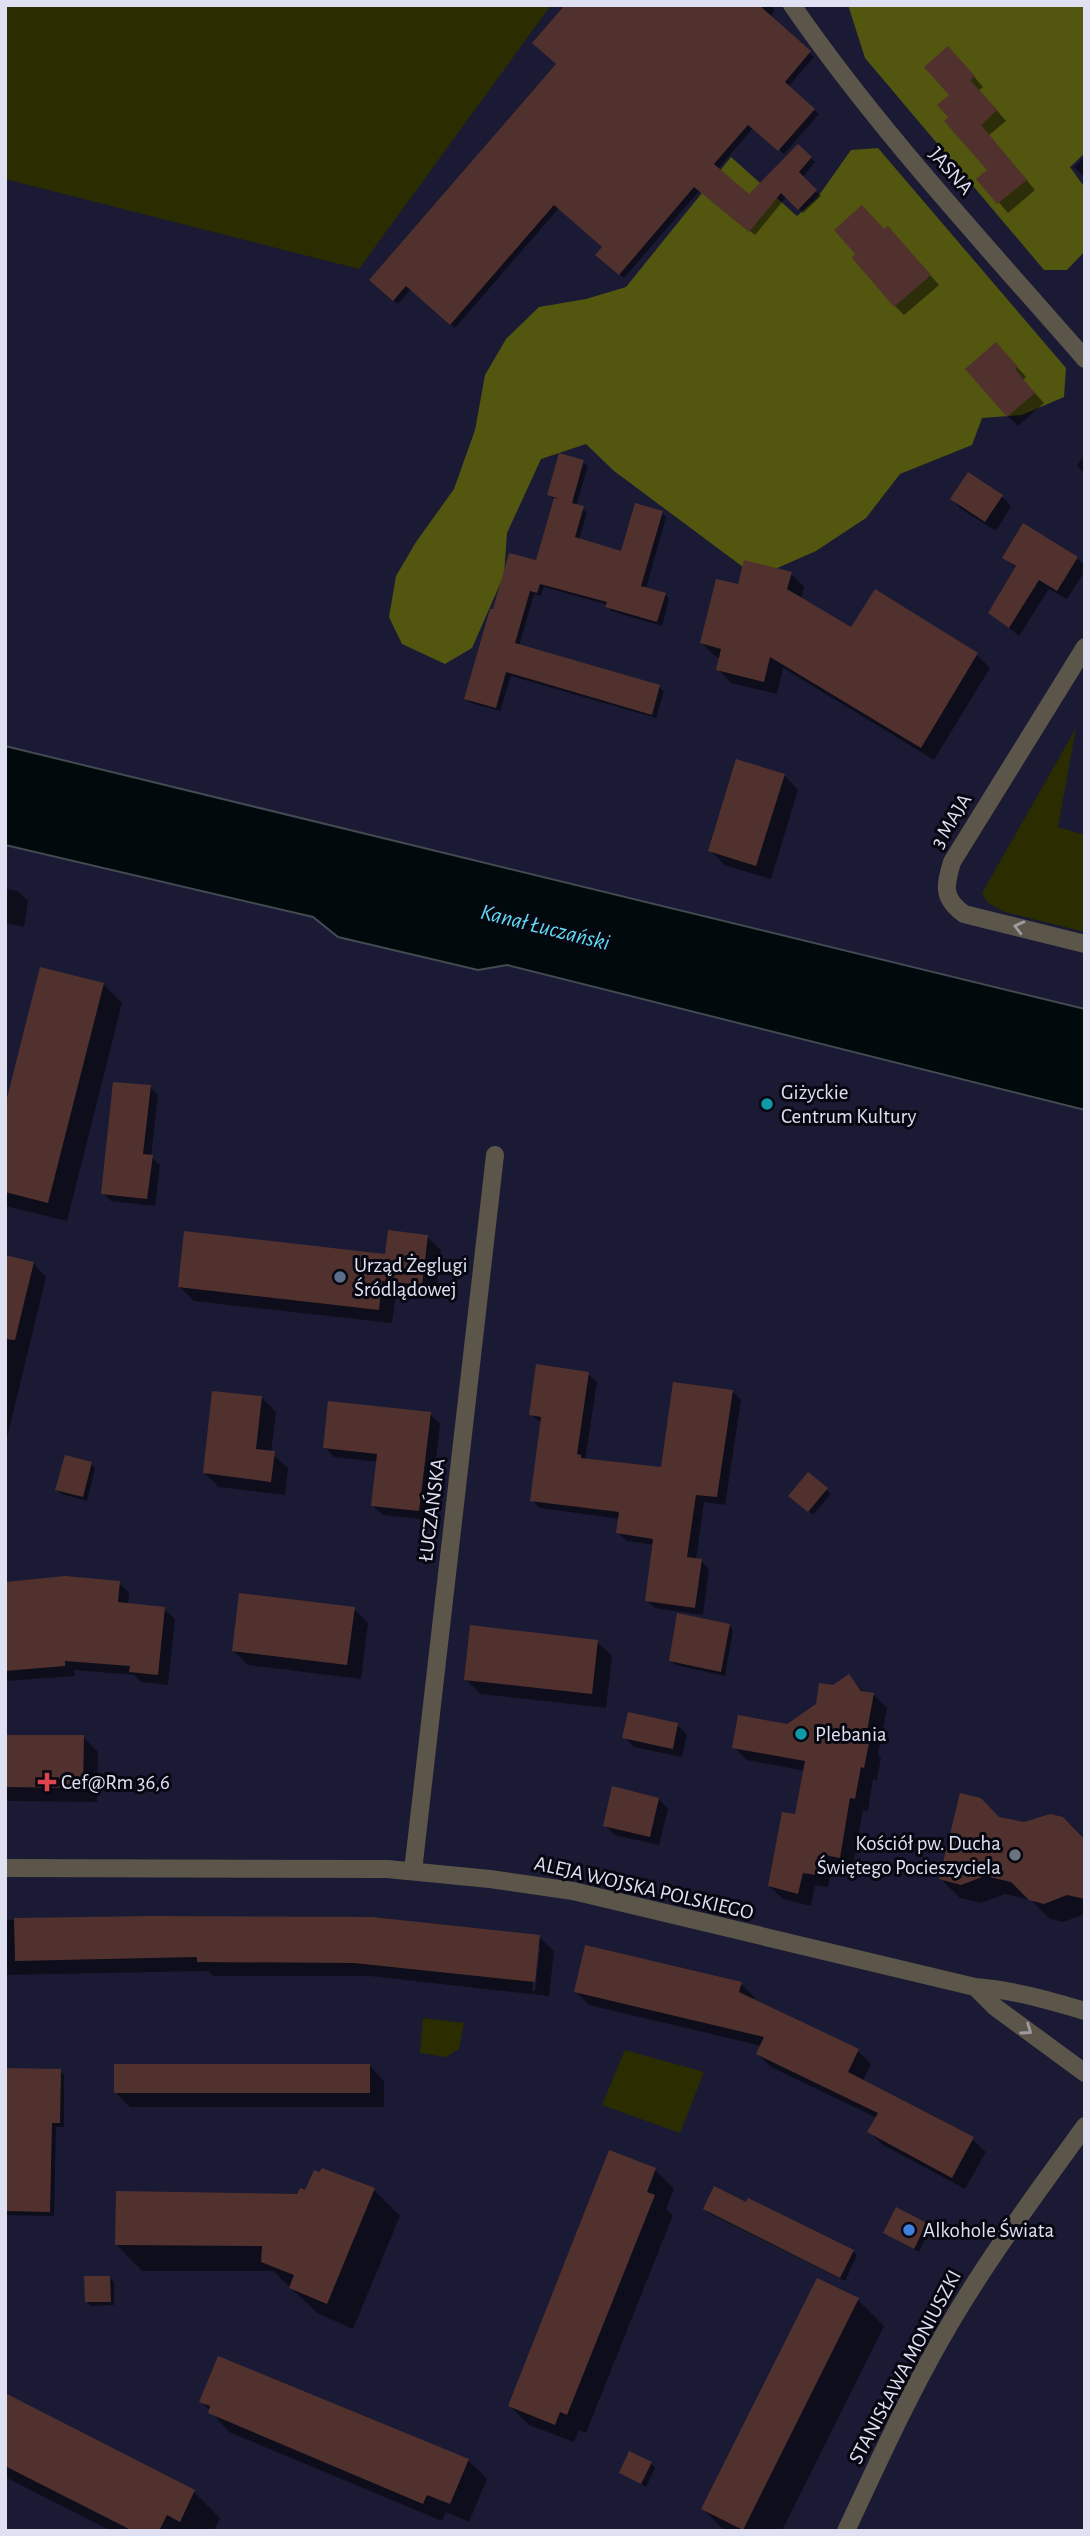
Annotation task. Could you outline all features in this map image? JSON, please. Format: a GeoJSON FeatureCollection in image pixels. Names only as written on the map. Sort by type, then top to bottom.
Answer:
{"type":"FeatureCollection","features":[{"type":"Feature","properties":{"kind":"street","name":"JASNA"},"geometry":{"type":"LineString","coordinates":[[792,5],[836,68],[890,137],[1085,359]]}},
{"type":"Feature","properties":{"kind":"street","name":"3 MAJA"},"geometry":{"type":"LineString","coordinates":[[1085,647],[952,862],[945,883],[953,906],[964,914],[1085,944]]}},
{"type":"Feature","properties":{"kind":"street","name":"ŁUCZAŃSKA"},"geometry":{"type":"LineString","coordinates":[[414,1871],[495,1155]]}},
{"type":"Feature","properties":{"kind":"street","name":"ALEJA WOJSKA POLSKIEGO"},"geometry":{"type":"LineString","coordinates":[[5,1868],[414,1871],[490,1879],[573,1891],[975,1987],[1003,1989],[1085,2011]]}},
{"type":"Feature","properties":{"kind":"street","name":"ALEJA WOJSKA POLSKIEGO"},"geometry":{"type":"LineString","coordinates":[[975,1987],[995,2007],[1085,2073]]}},
{"type":"Feature","properties":{"kind":"street","name":"STANISŁAWA MONIUSZKI"},"geometry":{"type":"LineString","coordinates":[[846,2531],[943,2335],[982,2272],[1085,2126]]}},
{"type":"Feature","properties":{"kind":"shaded area"},"geometry":{"type":"Polygon","coordinates":[[[5,5],[551,5],[359,269],[5,179],[5,5]]]}},
{"type":"Feature","properties":{"kind":"shaded area"},"geometry":{"type":"Polygon","coordinates":[[[848,5],[1085,5],[1085,153],[1070,167],[1085,188],[1085,251],[1067,270],[1044,270],[865,58],[848,5]]]}},
{"type":"Feature","properties":{"kind":"shaded area"},"geometry":{"type":"Polygon","coordinates":[[[878,148],[1066,368],[1064,397],[1022,415],[982,418],[972,445],[900,474],[866,518],[816,551],[775,569],[743,567],[614,471],[586,444],[541,459],[507,533],[504,575],[472,648],[445,664],[402,644],[389,617],[396,576],[416,542],[454,489],[475,430],[485,375],[506,339],[539,307],[586,299],[626,287],[731,157],[797,216],[817,198],[851,150],[878,148]]]}},
{"type":"Feature","properties":{"kind":"shaded area"},"geometry":{"type":"Polygon","coordinates":[[[1076,728],[1058,827],[1085,835],[1085,932],[1005,912],[988,903],[982,893],[1076,728]]]}},
{"type":"Feature","properties":{"kind":"shaded area"},"geometry":{"type":"Polygon","coordinates":[[[423,2018],[464,2023],[459,2049],[446,2057],[420,2053],[423,2018]]]}},
{"type":"Feature","properties":{"kind":"shaded area"},"geometry":{"type":"Polygon","coordinates":[[[625,2050],[704,2072],[680,2133],[602,2105],[625,2050]]]}},
{"type":"Feature","properties":{"kind":"water","name":"Kanał Łuczański"},"geometry":{"type":"Polygon","coordinates":[[[5,746],[1085,1009],[1085,1110],[507,965],[478,970],[338,937],[313,917],[5,845],[5,746]]]}},
{"type":"Feature","properties":{"kind":"building"},"geometry":{"type":"Polygon","coordinates":[[[565,5],[759,5],[811,51],[785,82],[815,109],[778,151],[748,125],[714,164],[749,194],[798,144],[812,157],[799,172],[817,190],[798,210],[781,193],[749,232],[694,187],[619,275],[595,255],[602,247],[554,205],[450,325],[406,286],[393,301],[369,280],[556,64],[532,43],[565,5]]]}},
{"type":"Feature","properties":{"kind":"building"},"geometry":{"type":"Polygon","coordinates":[[[948,46],[975,76],[970,80],[997,110],[981,125],[1027,180],[997,204],[976,179],[987,170],[944,121],[948,117],[937,105],[949,95],[924,67],[948,46]]]}},
{"type":"Feature","properties":{"kind":"building"},"geometry":{"type":"Polygon","coordinates":[[[862,205],[884,229],[888,226],[931,275],[894,307],[852,258],[855,254],[834,230],[862,205]]]}},
{"type":"Feature","properties":{"kind":"building"},"geometry":{"type":"Polygon","coordinates":[[[996,342],[1018,367],[1015,369],[1035,393],[1007,417],[965,369],[996,342]]]}},
{"type":"Feature","properties":{"kind":"building"},"geometry":{"type":"Polygon","coordinates":[[[559,453],[584,460],[572,503],[584,506],[575,537],[621,551],[635,503],[663,511],[641,586],[666,593],[657,622],[605,607],[607,602],[540,584],[537,593],[530,591],[515,643],[660,685],[652,715],[506,672],[496,708],[464,699],[509,553],[536,560],[554,498],[560,499],[547,495],[559,453]]]}},
{"type":"Feature","properties":{"kind":"building"},"geometry":{"type":"Polygon","coordinates":[[[968,472],[1003,495],[985,522],[950,499],[968,472]]]}},
{"type":"Feature","properties":{"kind":"building"},"geometry":{"type":"Polygon","coordinates":[[[1023,523],[1078,557],[1057,591],[1039,580],[1009,628],[988,613],[1016,566],[1002,558],[1023,523]]]}},
{"type":"Feature","properties":{"kind":"building"},"geometry":{"type":"Polygon","coordinates":[[[744,560],[792,572],[787,589],[851,627],[875,589],[978,653],[921,748],[770,657],[764,682],[716,670],[721,649],[700,643],[716,579],[738,584],[744,560]]]}},
{"type":"Feature","properties":{"kind":"building"},"geometry":{"type":"Polygon","coordinates":[[[736,759],[785,774],[756,866],[708,851],[736,759]]]}},
{"type":"Feature","properties":{"kind":"building"},"geometry":{"type":"Polygon","coordinates":[[[40,967],[104,983],[48,1203],[5,1192],[5,1106],[40,967]]]}},
{"type":"Feature","properties":{"kind":"building"},"geometry":{"type":"Polygon","coordinates":[[[113,1082],[151,1085],[143,1154],[153,1155],[147,1199],[101,1194],[113,1082]]]}},
{"type":"Feature","properties":{"kind":"building"},"geometry":{"type":"Polygon","coordinates":[[[388,1230],[428,1235],[422,1285],[382,1281],[379,1310],[178,1287],[184,1231],[385,1254],[388,1230]]]}},
{"type":"Feature","properties":{"kind":"building"},"geometry":{"type":"Polygon","coordinates":[[[5,1255],[34,1262],[15,1340],[5,1339],[5,1255]]]}},
{"type":"Feature","properties":{"kind":"building"},"geometry":{"type":"Polygon","coordinates":[[[536,1364],[589,1372],[577,1454],[581,1455],[581,1458],[661,1467],[673,1382],[733,1390],[717,1497],[696,1495],[687,1557],[702,1559],[695,1608],[645,1601],[653,1539],[616,1533],[619,1512],[530,1501],[541,1417],[529,1415],[536,1364]]]}},
{"type":"Feature","properties":{"kind":"building"},"geometry":{"type":"Polygon","coordinates":[[[212,1391],[262,1396],[256,1449],[275,1451],[271,1482],[203,1473],[212,1391]]]}},
{"type":"Feature","properties":{"kind":"building"},"geometry":{"type":"Polygon","coordinates":[[[328,1401],[431,1412],[419,1511],[371,1506],[377,1454],[323,1448],[328,1401]]]}},
{"type":"Feature","properties":{"kind":"building"},"geometry":{"type":"Polygon","coordinates":[[[65,1455],[92,1462],[83,1497],[55,1490],[65,1455]]]}},
{"type":"Feature","properties":{"kind":"building"},"geometry":{"type":"Polygon","coordinates":[[[808,1472],[828,1488],[808,1512],[788,1496],[808,1472]]]}},
{"type":"Feature","properties":{"kind":"building"},"geometry":{"type":"Polygon","coordinates":[[[65,1576],[120,1581],[118,1602],[165,1607],[158,1675],[129,1672],[130,1666],[65,1661],[65,1666],[5,1671],[5,1582],[65,1576]]]}},
{"type":"Feature","properties":{"kind":"building"},"geometry":{"type":"Polygon","coordinates":[[[239,1593],[355,1607],[347,1665],[232,1651],[239,1593]]]}},
{"type":"Feature","properties":{"kind":"building"},"geometry":{"type":"Polygon","coordinates":[[[677,1613],[730,1624],[721,1672],[669,1661],[677,1613]]]}},
{"type":"Feature","properties":{"kind":"building"},"geometry":{"type":"Polygon","coordinates":[[[470,1625],[598,1640],[592,1694],[464,1680],[470,1625]]]}},
{"type":"Feature","properties":{"kind":"building","name":"Plebania"},"geometry":{"type":"Polygon","coordinates":[[[849,1674],[861,1691],[874,1693],[865,1742],[869,1743],[864,1768],[861,1767],[855,1799],[850,1798],[840,1858],[820,1854],[816,1875],[803,1873],[798,1894],[768,1886],[782,1812],[795,1814],[805,1761],[732,1748],[738,1715],[787,1724],[816,1704],[819,1683],[833,1685],[849,1674]]]}},
{"type":"Feature","properties":{"kind":"building"},"geometry":{"type":"Polygon","coordinates":[[[628,1712],[678,1723],[673,1749],[622,1738],[628,1712]]]}},
{"type":"Feature","properties":{"kind":"building"},"geometry":{"type":"Polygon","coordinates":[[[5,1735],[84,1735],[83,1788],[5,1787],[5,1735]]]}},
{"type":"Feature","properties":{"kind":"building"},"geometry":{"type":"Polygon","coordinates":[[[612,1786],[659,1798],[650,1837],[603,1826],[612,1786]]]}},
{"type":"Feature","properties":{"kind":"building","name":"Kościół pw. Ducha Świętego Pocieszyciela"},"geometry":{"type":"Polygon","coordinates":[[[960,1793],[981,1798],[999,1817],[1024,1822],[1050,1814],[1063,1817],[1085,1840],[1085,1899],[1067,1895],[1044,1904],[1029,1900],[1011,1882],[985,1876],[961,1885],[939,1879],[960,1793]]]}},
{"type":"Feature","properties":{"kind":"building"},"geometry":{"type":"Polygon","coordinates":[[[372,1917],[540,1935],[535,1982],[354,1963],[197,1962],[197,1957],[15,1961],[14,1918],[372,1917]]]}},
{"type":"Feature","properties":{"kind":"building"},"geometry":{"type":"Polygon","coordinates":[[[585,1945],[742,1982],[739,1992],[859,2049],[848,2072],[974,2137],[952,2178],[867,2132],[878,2113],[756,2054],[764,2037],[574,1992],[585,1945]]]}},
{"type":"Feature","properties":{"kind":"building"},"geometry":{"type":"Polygon","coordinates":[[[114,2064],[370,2064],[370,2093],[114,2093],[114,2064]]]}},
{"type":"Feature","properties":{"kind":"building"},"geometry":{"type":"Polygon","coordinates":[[[5,2068],[61,2069],[60,2123],[52,2123],[50,2212],[5,2211],[5,2068]]]}},
{"type":"Feature","properties":{"kind":"building"},"geometry":{"type":"Polygon","coordinates":[[[609,2150],[656,2168],[647,2192],[655,2195],[567,2415],[560,2412],[555,2425],[508,2406],[609,2150]]]}},
{"type":"Feature","properties":{"kind":"building"},"geometry":{"type":"Polygon","coordinates":[[[322,2168],[375,2188],[327,2304],[289,2288],[294,2275],[261,2262],[262,2246],[115,2245],[116,2191],[297,2194],[300,2188],[305,2190],[314,2170],[319,2172],[322,2168]]]}},
{"type":"Feature","properties":{"kind":"building"},"geometry":{"type":"Polygon","coordinates":[[[714,2186],[746,2202],[748,2198],[854,2250],[840,2278],[703,2209],[714,2186]]]}},
{"type":"Feature","properties":{"kind":"building"},"geometry":{"type":"Polygon","coordinates":[[[896,2207],[927,2223],[914,2249],[883,2233],[896,2207]]]}},
{"type":"Feature","properties":{"kind":"building"},"geometry":{"type":"Polygon","coordinates":[[[84,2276],[110,2276],[111,2302],[85,2302],[84,2276]]]}},
{"type":"Feature","properties":{"kind":"building"},"geometry":{"type":"Polygon","coordinates":[[[817,2278],[859,2298],[743,2530],[701,2509],[817,2278]]]}},
{"type":"Feature","properties":{"kind":"building"},"geometry":{"type":"Polygon","coordinates":[[[218,2356],[469,2459],[450,2504],[427,2495],[423,2504],[208,2413],[210,2406],[199,2402],[218,2356]]]}},
{"type":"Feature","properties":{"kind":"building"},"geometry":{"type":"Polygon","coordinates":[[[5,2393],[195,2490],[180,2522],[167,2515],[159,2531],[133,2531],[5,2466],[5,2393]]]}},
{"type":"Feature","properties":{"kind":"building"},"geometry":{"type":"Polygon","coordinates":[[[629,2451],[652,2462],[641,2484],[619,2473],[629,2451]]]}},
{"type":"Feature","properties":{"kind":"place","name":"Giżyckie Centrum Kultury"},"geometry":{"type":"Point","coordinates":[767,1104]}},
{"type":"Feature","properties":{"kind":"place","name":"Urząd Żeglugi Śródlądowej"},"geometry":{"type":"Point","coordinates":[340,1277]}},
{"type":"Feature","properties":{"kind":"place","name":"Plebania"},"geometry":{"type":"Point","coordinates":[801,1734]}},
{"type":"Feature","properties":{"kind":"place","name":"Cef@Rm 36,6"},"geometry":{"type":"Point","coordinates":[47,1782]}},
{"type":"Feature","properties":{"kind":"place","name":"Kościół pw. Ducha Świętego Pocieszyciela"},"geometry":{"type":"Point","coordinates":[1015,1855]}},
{"type":"Feature","properties":{"kind":"place","name":"Alkohole Świata"},"geometry":{"type":"Point","coordinates":[909,2230]}}]}
